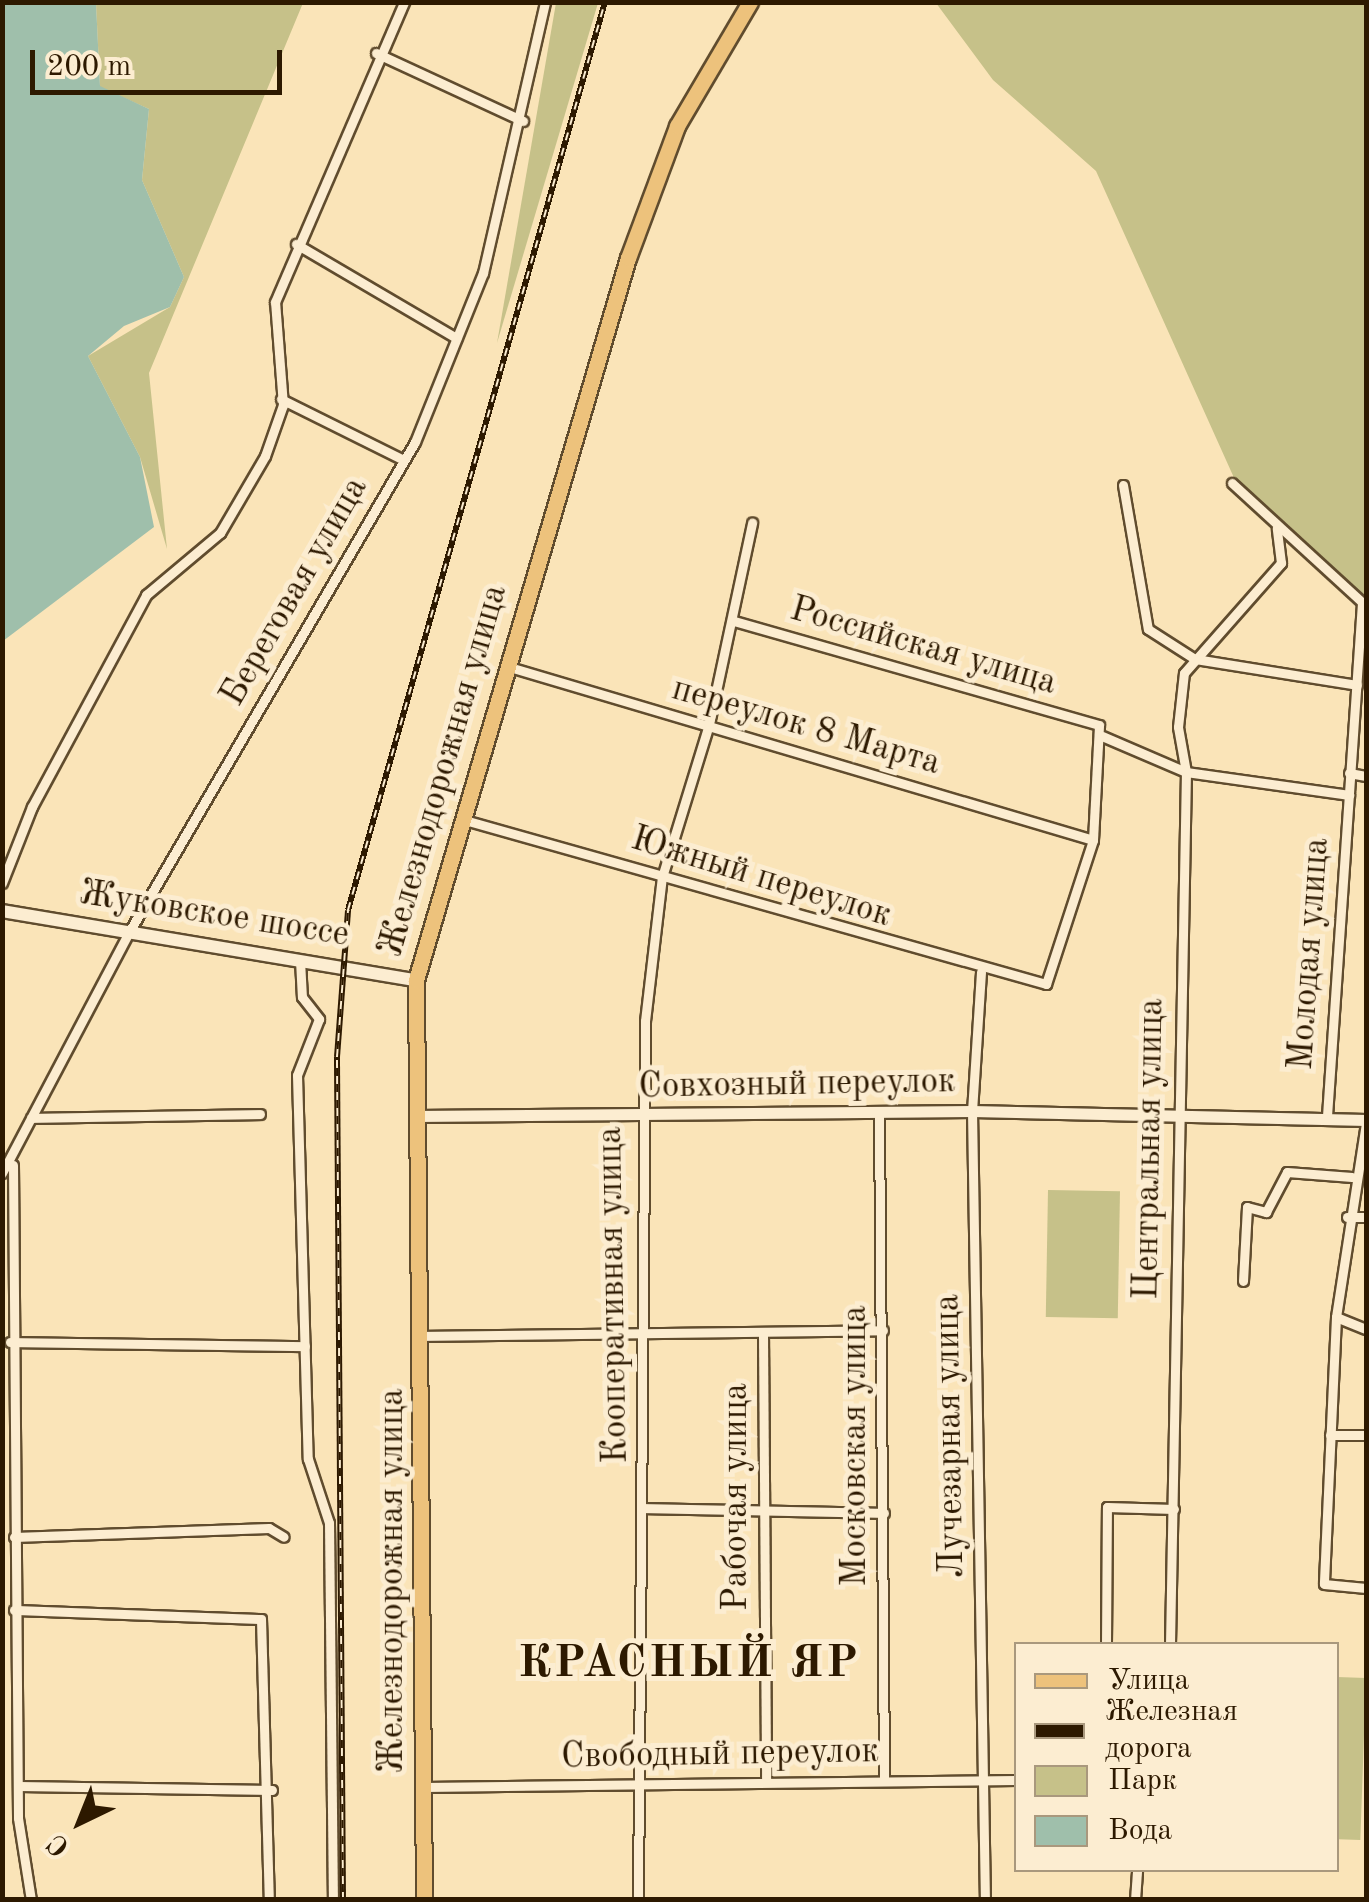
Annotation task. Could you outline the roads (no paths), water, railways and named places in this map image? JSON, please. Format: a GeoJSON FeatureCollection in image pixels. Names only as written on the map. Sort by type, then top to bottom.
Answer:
{"type":"FeatureCollection","features":[{"type":"Feature","properties":{"kind":"main road","name":"Железнодорожная улица"},"geometry":{"type":"LineString","coordinates":[[424,1900],[416,980],[628,258],[677,126],[750,2]]}},
{"type":"Feature","properties":{"kind":"main road","name":"Жуковское шоссе"},"geometry":{"type":"LineString","coordinates":[[2,911],[416,980]]}},
{"type":"Feature","properties":{"kind":"street"},"geometry":{"type":"LineString","coordinates":[[2,884],[32,807],[146,595],[220,533],[265,456],[281,399],[271,322],[296,244],[376,53],[404,2]]}},
{"type":"Feature","properties":{"kind":"street","name":"Береговая улица"},"geometry":{"type":"LineString","coordinates":[[31,1900],[8,1634],[14,1610],[10,1342],[13,1165],[30,1118],[129,932],[404,460],[456,338],[523,120],[545,2]]}},
{"type":"Feature","properties":{"kind":"street"},"geometry":{"type":"LineString","coordinates":[[376,53],[523,120]]}},
{"type":"Feature","properties":{"kind":"street"},"geometry":{"type":"LineString","coordinates":[[296,244],[456,338]]}},
{"type":"Feature","properties":{"kind":"street"},"geometry":{"type":"LineString","coordinates":[[281,399],[404,460]]}},
{"type":"Feature","properties":{"kind":"street"},"geometry":{"type":"LineString","coordinates":[[1232,482],[1277,528],[1364,604]]}},
{"type":"Feature","properties":{"kind":"street"},"geometry":{"type":"LineString","coordinates":[[1123,484],[1148,629],[1195,659],[1357,685]]}},
{"type":"Feature","properties":{"kind":"street","name":"Кооперативная улица"},"geometry":{"type":"LineString","coordinates":[[638,1900],[644,1508],[638,1114],[662,877],[709,724],[752,524]]}},
{"type":"Feature","properties":{"kind":"street"},"geometry":{"type":"LineString","coordinates":[[1195,659],[1281,562],[1277,528]]}},
{"type":"Feature","properties":{"kind":"street","name":"Молодая улица"},"geometry":{"type":"LineString","coordinates":[[1327,1116],[1364,604]]}},
{"type":"Feature","properties":{"kind":"street","name":"Российская улица"},"geometry":{"type":"LineString","coordinates":[[732,621],[1101,730],[1186,772]]}},
{"type":"Feature","properties":{"kind":"street","name":"Центральная улица"},"geometry":{"type":"LineString","coordinates":[[1170,1642],[1186,772],[1178,727],[1184,673],[1195,659]]}},
{"type":"Feature","properties":{"kind":"street","name":"переулок 8 Марта"},"geometry":{"type":"LineString","coordinates":[[506,666],[1092,840]]}},
{"type":"Feature","properties":{"kind":"street"},"geometry":{"type":"LineString","coordinates":[[1092,840],[1101,730]]}},
{"type":"Feature","properties":{"kind":"street","name":"Молодая улица"},"geometry":{"type":"LineString","coordinates":[[1186,772],[1349,795]]}},
{"type":"Feature","properties":{"kind":"street"},"geometry":{"type":"LineString","coordinates":[[1350,773],[1366,776]]}},
{"type":"Feature","properties":{"kind":"street","name":"Южный переулок"},"geometry":{"type":"LineString","coordinates":[[462,819],[981,972],[1046,984],[1092,840]]}},
{"type":"Feature","properties":{"kind":"street"},"geometry":{"type":"LineString","coordinates":[[300,960],[302,996],[318,1019],[297,1074],[308,1459],[329,1523],[333,1900]]}},
{"type":"Feature","properties":{"kind":"street","name":"Лучезарная улица"},"geometry":{"type":"LineString","coordinates":[[981,972],[972,1111],[984,1900]]}},
{"type":"Feature","properties":{"kind":"street","name":"Московская улица"},"geometry":{"type":"LineString","coordinates":[[879,1111],[884,1780]]}},
{"type":"Feature","properties":{"kind":"street","name":"Совхозный переулок"},"geometry":{"type":"LineString","coordinates":[[416,1116],[972,1111],[1327,1116],[1366,1121]]}},
{"type":"Feature","properties":{"kind":"street"},"geometry":{"type":"LineString","coordinates":[[30,1118],[260,1114]]}},
{"type":"Feature","properties":{"kind":"street"},"geometry":{"type":"LineString","coordinates":[[1366,1121],[1352,1177],[1336,1317],[1324,1584],[1366,1588]]}},
{"type":"Feature","properties":{"kind":"street"},"geometry":{"type":"LineString","coordinates":[[2,1172],[13,1165]]}},
{"type":"Feature","properties":{"kind":"street"},"geometry":{"type":"LineString","coordinates":[[1243,1281],[1247,1207],[1266,1212],[1287,1172],[1352,1177]]}},
{"type":"Feature","properties":{"kind":"street"},"geometry":{"type":"LineString","coordinates":[[1346,1217],[1366,1218]]}},
{"type":"Feature","properties":{"kind":"street"},"geometry":{"type":"LineString","coordinates":[[1336,1317],[1366,1329]]}},
{"type":"Feature","properties":{"kind":"street"},"geometry":{"type":"LineString","coordinates":[[421,1336],[883,1330]]}},
{"type":"Feature","properties":{"kind":"street","name":"Рабочая улица"},"geometry":{"type":"LineString","coordinates":[[763,1334],[766,1779]]}},
{"type":"Feature","properties":{"kind":"street"},"geometry":{"type":"LineString","coordinates":[[10,1342],[256,1340],[305,1346]]}},
{"type":"Feature","properties":{"kind":"street"},"geometry":{"type":"LineString","coordinates":[[1330,1435],[1366,1435]]}},
{"type":"Feature","properties":{"kind":"street"},"geometry":{"type":"LineString","coordinates":[[1106,1642],[1107,1507],[1174,1509]]}},
{"type":"Feature","properties":{"kind":"street"},"geometry":{"type":"LineString","coordinates":[[644,1508],[884,1513]]}},
{"type":"Feature","properties":{"kind":"street"},"geometry":{"type":"LineString","coordinates":[[14,1537],[251,1534],[269,1528],[284,1537]]}},
{"type":"Feature","properties":{"kind":"street"},"geometry":{"type":"LineString","coordinates":[[14,1610],[261,1620],[272,1790],[269,1900]]}},
{"type":"Feature","properties":{"kind":"street","name":"Свободный переулок"},"geometry":{"type":"LineString","coordinates":[[424,1786],[640,1786],[766,1779],[1014,1780]]}},
{"type":"Feature","properties":{"kind":"street"},"geometry":{"type":"LineString","coordinates":[[19,1786],[272,1790]]}},
{"type":"Feature","properties":{"kind":"street"},"geometry":{"type":"LineString","coordinates":[[1136,1900],[1137,1872]]}},
{"type":"Feature","properties":{"kind":"water"},"geometry":{"type":"Polygon","coordinates":[[[2,3],[96,3],[100,86],[149,109],[142,180],[184,277],[170,307],[124,326],[88,356],[140,457],[154,527],[3,641],[2,3]]]}},
{"type":"Feature","properties":{"kind":"railway"},"geometry":{"type":"LineString","coordinates":[[343,1900],[337,1057],[348,910],[605,2]]}},
{"type":"Feature","properties":{"kind":"district","name":"КРАСНЫЙ ЯР"},"geometry":{"type":"Point","coordinates":[689,1665]}}]}
